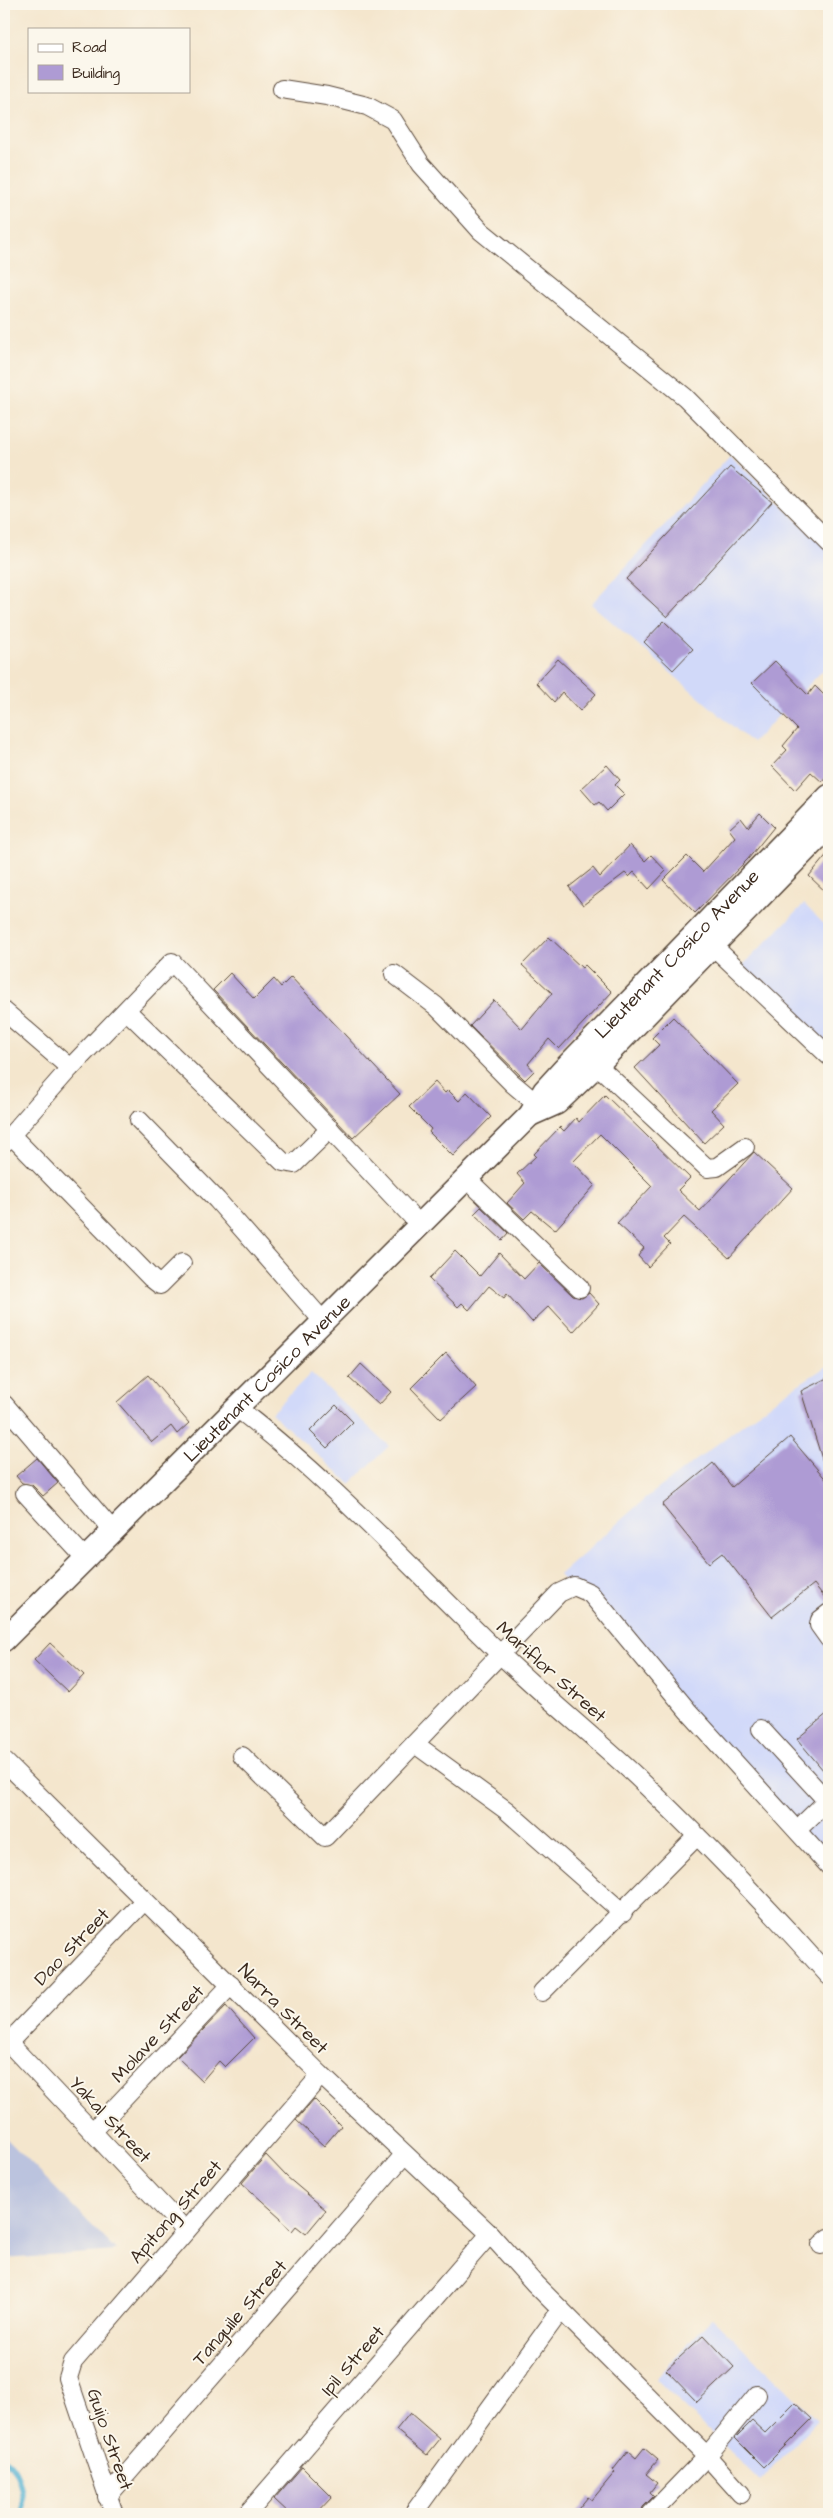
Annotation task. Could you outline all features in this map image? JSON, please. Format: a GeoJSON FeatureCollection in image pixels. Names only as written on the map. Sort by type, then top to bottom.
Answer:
{"type":"FeatureCollection","features":[{"type":"Feature","properties":{"kind":"main road","name":"Lieutenant Cosico Avenue"},"geometry":{"type":"LineString","coordinates":[[4,1640],[537,1109],[544,1091],[571,1062],[829,796]]}},
{"type":"Feature","properties":{"kind":"main road","name":"Lieutenant Cosico Avenue"},"geometry":{"type":"LineString","coordinates":[[537,1109],[557,1103],[829,826]]}},
{"type":"Feature","properties":{"kind":"street"},"geometry":{"type":"LineString","coordinates":[[282,89],[367,106],[393,120],[421,164],[481,231],[685,397],[829,542]]}},
{"type":"Feature","properties":{"kind":"street"},"geometry":{"type":"LineString","coordinates":[[713,946],[829,1056]]}},
{"type":"Feature","properties":{"kind":"street"},"geometry":{"type":"LineString","coordinates":[[182,1263],[160,1284],[150,1278],[8,1139],[70,1068],[172,962],[420,1225]]}},
{"type":"Feature","properties":{"kind":"street"},"geometry":{"type":"LineString","coordinates":[[394,974],[436,1006],[537,1109]]}},
{"type":"Feature","properties":{"kind":"street"},"geometry":{"type":"LineString","coordinates":[[127,1010],[283,1162],[294,1164],[330,1129]]}},
{"type":"Feature","properties":{"kind":"street"},"geometry":{"type":"LineString","coordinates":[[4,1011],[70,1068]]}},
{"type":"Feature","properties":{"kind":"street"},"geometry":{"type":"LineString","coordinates":[[596,1064],[707,1168],[717,1167],[746,1147]]}},
{"type":"Feature","properties":{"kind":"street"},"geometry":{"type":"LineString","coordinates":[[139,1120],[256,1243],[323,1321]]}},
{"type":"Feature","properties":{"kind":"street"},"geometry":{"type":"LineString","coordinates":[[466,1178],[580,1288]]}},
{"type":"Feature","properties":{"kind":"street"},"geometry":{"type":"LineString","coordinates":[[4,1404],[113,1531]]}},
{"type":"Feature","properties":{"kind":"street","name":"Mariflor Street"},"geometry":{"type":"LineString","coordinates":[[237,1408],[264,1428],[349,1504],[500,1654],[636,1776],[752,1890],[829,1976]]}},
{"type":"Feature","properties":{"kind":"street"},"geometry":{"type":"LineString","coordinates":[[25,1493],[86,1559]]}},
{"type":"Feature","properties":{"kind":"street"},"geometry":{"type":"LineString","coordinates":[[242,1756],[326,1837],[559,1593],[574,1586],[590,1593],[688,1711],[829,1866]]}},
{"type":"Feature","properties":{"kind":"street"},"geometry":{"type":"LineString","coordinates":[[829,1612],[820,1620],[819,1626],[829,1639]]}},
{"type":"Feature","properties":{"kind":"street"},"geometry":{"type":"LineString","coordinates":[[761,1729],[828,1800],[797,1830]]}},
{"type":"Feature","properties":{"kind":"street"},"geometry":{"type":"LineString","coordinates":[[415,1744],[506,1810],[623,1913]]}},
{"type":"Feature","properties":{"kind":"street","name":"Narra Street"},"geometry":{"type":"LineString","coordinates":[[4,1761],[321,2075],[490,2234],[534,2284],[707,2456],[742,2494]]}},
{"type":"Feature","properties":{"kind":"street"},"geometry":{"type":"LineString","coordinates":[[542,1992],[623,1913],[697,1836]]}},
{"type":"Feature","properties":{"kind":"street","name":"Dao Street"},"geometry":{"type":"LineString","coordinates":[[6,2040],[144,1901]]}},
{"type":"Feature","properties":{"kind":"street","name":"Molave Street"},"geometry":{"type":"LineString","coordinates":[[94,2131],[232,1985]]}},
{"type":"Feature","properties":{"kind":"street","name":"Yakal Street"},"geometry":{"type":"LineString","coordinates":[[6,2040],[94,2131],[186,2231]]}},
{"type":"Feature","properties":{"kind":"street","name":"Apitong Street"},"geometry":{"type":"LineString","coordinates":[[68,2378],[73,2362],[321,2075]]}},
{"type":"Feature","properties":{"kind":"street","name":"Tanguile Street"},"geometry":{"type":"LineString","coordinates":[[107,2497],[404,2155]]}},
{"type":"Feature","properties":{"kind":"street","name":"Ipil Street"},"geometry":{"type":"LineString","coordinates":[[247,2514],[490,2234]]}},
{"type":"Feature","properties":{"kind":"street"},"geometry":{"type":"LineString","coordinates":[[413,2514],[561,2310]]}},
{"type":"Feature","properties":{"kind":"street","name":"Guijo Street"},"geometry":{"type":"LineString","coordinates":[[68,2378],[114,2514]]}},
{"type":"Feature","properties":{"kind":"street"},"geometry":{"type":"LineString","coordinates":[[661,2512],[757,2395]]}},
{"type":"Feature","properties":{"kind":"shaded area"},"geometry":{"type":"Polygon","coordinates":[[[730,455],[829,551],[829,664],[752,743],[591,604],[730,455]]]}},
{"type":"Feature","properties":{"kind":"shaded area"},"geometry":{"type":"Polygon","coordinates":[[[804,904],[829,929],[829,1059],[735,973],[804,904]]]}},
{"type":"Feature","properties":{"kind":"shaded area"},"geometry":{"type":"Polygon","coordinates":[[[829,1365],[829,1874],[559,1575],[646,1498],[782,1395],[829,1365]]]}},
{"type":"Feature","properties":{"kind":"shaded area"},"geometry":{"type":"Polygon","coordinates":[[[311,1373],[389,1446],[350,1484],[271,1413],[311,1373]]]}},
{"type":"Feature","properties":{"kind":"shaded area"},"geometry":{"type":"Polygon","coordinates":[[[4,2136],[117,2251],[4,2259],[4,2136]]]}},
{"type":"Feature","properties":{"kind":"shaded area"},"geometry":{"type":"Polygon","coordinates":[[[712,2318],[818,2420],[760,2481],[656,2379],[712,2318]]]}},
{"type":"Feature","properties":{"kind":"building"},"geometry":{"type":"Polygon","coordinates":[[[730,467],[772,502],[667,617],[626,579],[730,467]]]}},
{"type":"Feature","properties":{"kind":"building"},"geometry":{"type":"Polygon","coordinates":[[[664,621],[693,649],[673,670],[644,642],[664,621]]]}},
{"type":"Feature","properties":{"kind":"building"},"geometry":{"type":"Polygon","coordinates":[[[558,659],[596,694],[580,711],[562,692],[554,702],[536,683],[558,659]]]}},
{"type":"Feature","properties":{"kind":"building"},"geometry":{"type":"Polygon","coordinates":[[[775,661],[808,695],[815,686],[829,700],[829,774],[822,782],[811,772],[795,790],[772,766],[787,750],[783,746],[797,729],[752,683],[775,661]]]}},
{"type":"Feature","properties":{"kind":"building"},"geometry":{"type":"Polygon","coordinates":[[[607,765],[620,780],[615,785],[624,794],[607,811],[599,802],[595,805],[581,789],[607,765]]]}},
{"type":"Feature","properties":{"kind":"building"},"geometry":{"type":"Polygon","coordinates":[[[760,813],[774,827],[748,859],[695,913],[663,880],[687,856],[703,872],[735,837],[729,829],[741,818],[748,827],[760,813]]]}},
{"type":"Feature","properties":{"kind":"building"},"geometry":{"type":"Polygon","coordinates":[[[630,845],[645,861],[651,855],[666,871],[649,889],[634,872],[629,877],[625,873],[583,905],[569,887],[593,868],[600,877],[630,845]]]}},
{"type":"Feature","properties":{"kind":"building"},"geometry":{"type":"Polygon","coordinates":[[[829,852],[829,895],[809,876],[829,852]]]}},
{"type":"Feature","properties":{"kind":"building"},"geometry":{"type":"Polygon","coordinates":[[[549,937],[582,968],[585,965],[612,992],[559,1049],[549,1039],[528,1064],[534,1071],[525,1080],[470,1026],[494,1000],[522,1029],[552,993],[522,965],[549,937]]]}},
{"type":"Feature","properties":{"kind":"building"},"geometry":{"type":"Polygon","coordinates":[[[230,973],[254,999],[274,979],[281,987],[291,977],[400,1094],[353,1138],[213,990],[230,973]]]}},
{"type":"Feature","properties":{"kind":"building"},"geometry":{"type":"Polygon","coordinates":[[[673,1017],[738,1084],[711,1110],[724,1124],[704,1143],[635,1068],[659,1045],[652,1038],[673,1017]]]}},
{"type":"Feature","properties":{"kind":"building"},"geometry":{"type":"Polygon","coordinates":[[[435,1082],[445,1093],[448,1090],[459,1101],[467,1092],[491,1117],[453,1156],[429,1132],[431,1129],[409,1107],[435,1082]]]}},
{"type":"Feature","properties":{"kind":"building"},"geometry":{"type":"Polygon","coordinates":[[[605,1095],[690,1178],[678,1190],[700,1211],[754,1152],[793,1188],[729,1258],[684,1217],[664,1238],[670,1244],[648,1267],[638,1256],[644,1248],[617,1223],[652,1186],[600,1134],[573,1162],[595,1185],[555,1230],[532,1211],[524,1219],[507,1203],[525,1183],[517,1174],[536,1156],[534,1154],[560,1127],[564,1131],[576,1118],[579,1122],[605,1095]]]}},
{"type":"Feature","properties":{"kind":"building"},"geometry":{"type":"Polygon","coordinates":[[[481,1207],[508,1233],[502,1240],[474,1214],[481,1207]]]}},
{"type":"Feature","properties":{"kind":"building"},"geometry":{"type":"Polygon","coordinates":[[[455,1251],[480,1276],[499,1253],[524,1279],[539,1263],[573,1296],[582,1298],[589,1293],[599,1304],[573,1332],[549,1306],[532,1322],[507,1294],[504,1298],[489,1286],[469,1310],[462,1303],[458,1307],[429,1279],[455,1251]]]}},
{"type":"Feature","properties":{"kind":"building"},"geometry":{"type":"Polygon","coordinates":[[[446,1353],[476,1387],[441,1419],[411,1388],[446,1353]]]}},
{"type":"Feature","properties":{"kind":"building"},"geometry":{"type":"Polygon","coordinates":[[[361,1364],[391,1392],[379,1405],[349,1378],[361,1364]]]}},
{"type":"Feature","properties":{"kind":"building"},"geometry":{"type":"Polygon","coordinates":[[[148,1375],[189,1423],[177,1434],[171,1426],[152,1442],[117,1402],[148,1375]]]}},
{"type":"Feature","properties":{"kind":"building"},"geometry":{"type":"Polygon","coordinates":[[[829,1377],[829,1471],[826,1472],[801,1391],[829,1377]]]}},
{"type":"Feature","properties":{"kind":"building"},"geometry":{"type":"Polygon","coordinates":[[[336,1405],[353,1422],[327,1448],[310,1431],[336,1405]]]}},
{"type":"Feature","properties":{"kind":"building"},"geometry":{"type":"Polygon","coordinates":[[[790,1437],[829,1483],[829,1603],[814,1584],[772,1617],[722,1553],[709,1563],[662,1505],[713,1463],[732,1487],[790,1437]]]}},
{"type":"Feature","properties":{"kind":"building"},"geometry":{"type":"Polygon","coordinates":[[[37,1458],[58,1483],[43,1496],[32,1485],[22,1483],[16,1476],[37,1458]]]}},
{"type":"Feature","properties":{"kind":"building"},"geometry":{"type":"Polygon","coordinates":[[[50,1643],[84,1675],[68,1692],[34,1660],[50,1643]]]}},
{"type":"Feature","properties":{"kind":"building"},"geometry":{"type":"Polygon","coordinates":[[[829,1712],[829,1777],[797,1739],[829,1712]]]}},
{"type":"Feature","properties":{"kind":"building"},"geometry":{"type":"Polygon","coordinates":[[[226,2006],[254,2038],[225,2067],[219,2061],[202,2081],[177,2057],[226,2006]]]}},
{"type":"Feature","properties":{"kind":"building"},"geometry":{"type":"Polygon","coordinates":[[[314,2099],[341,2126],[324,2146],[296,2120],[314,2099]]]}},
{"type":"Feature","properties":{"kind":"building"},"geometry":{"type":"Polygon","coordinates":[[[266,2155],[287,2177],[326,2210],[306,2234],[296,2226],[292,2231],[280,2220],[281,2218],[242,2183],[266,2155]]]}},
{"type":"Feature","properties":{"kind":"building"},"geometry":{"type":"Polygon","coordinates":[[[704,2335],[734,2367],[697,2402],[666,2370],[704,2335]]]}},
{"type":"Feature","properties":{"kind":"building"},"geometry":{"type":"Polygon","coordinates":[[[795,2403],[812,2419],[764,2467],[735,2438],[752,2421],[765,2433],[795,2403]]]}},
{"type":"Feature","properties":{"kind":"building"},"geometry":{"type":"Polygon","coordinates":[[[410,2413],[440,2439],[427,2455],[396,2430],[410,2413]]]}},
{"type":"Feature","properties":{"kind":"building"},"geometry":{"type":"Polygon","coordinates":[[[644,2448],[658,2460],[646,2474],[657,2483],[650,2492],[654,2496],[643,2507],[641,2514],[574,2514],[588,2497],[592,2500],[615,2472],[613,2470],[628,2451],[636,2458],[644,2448]]]}},
{"type":"Feature","properties":{"kind":"building"},"geometry":{"type":"Polygon","coordinates":[[[302,2467],[332,2497],[316,2514],[290,2514],[274,2499],[302,2467]]]}},
{"type":"Feature","properties":{"kind":"waterway"},"geometry":{"type":"LineString","coordinates":[[4,2459],[14,2469],[20,2484],[23,2514]]}}]}
